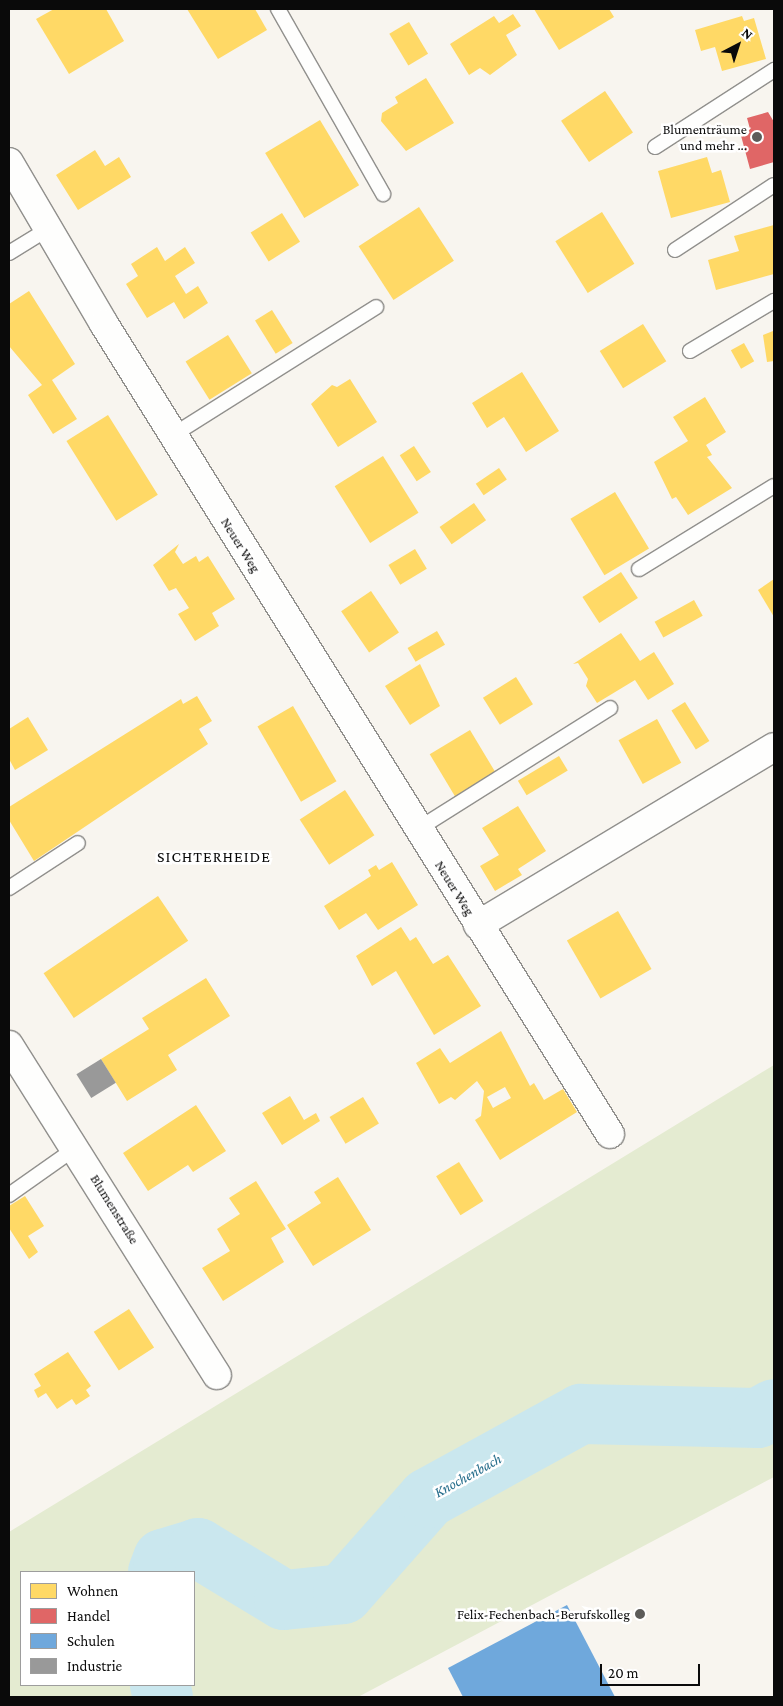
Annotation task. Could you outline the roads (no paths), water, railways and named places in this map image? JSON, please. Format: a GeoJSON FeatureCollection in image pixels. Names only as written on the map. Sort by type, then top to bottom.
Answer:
{"type":"FeatureCollection","features":[{"type":"Feature","properties":{"kind":"street","name":"Neuer Weg"},"geometry":{"type":"LineString","coordinates":[[9,162],[173,435],[610,1134]]}},
{"type":"Feature","properties":{"kind":"street","name":"Neuer Weg"},"geometry":{"type":"LineString","coordinates":[[478,925],[774,747]]}},
{"type":"Feature","properties":{"kind":"street","name":"Blumenstraße"},"geometry":{"type":"LineString","coordinates":[[10,1051],[76,1148],[217,1375]]}},
{"type":"Feature","properties":{"kind":"lane"},"geometry":{"type":"LineString","coordinates":[[278,9],[383,194]]}},
{"type":"Feature","properties":{"kind":"lane"},"geometry":{"type":"LineString","coordinates":[[654,147],[774,70]]}},
{"type":"Feature","properties":{"kind":"lane"},"geometry":{"type":"LineString","coordinates":[[675,250],[774,185]]}},
{"type":"Feature","properties":{"kind":"lane"},"geometry":{"type":"LineString","coordinates":[[9,253],[48,229]]}},
{"type":"Feature","properties":{"kind":"lane"},"geometry":{"type":"LineString","coordinates":[[690,352],[774,301]]}},
{"type":"Feature","properties":{"kind":"lane"},"geometry":{"type":"LineString","coordinates":[[173,435],[376,307]]}},
{"type":"Feature","properties":{"kind":"lane"},"geometry":{"type":"LineString","coordinates":[[639,569],[774,486]]}},
{"type":"Feature","properties":{"kind":"lane"},"geometry":{"type":"LineString","coordinates":[[418,829],[610,708]]}},
{"type":"Feature","properties":{"kind":"lane"},"geometry":{"type":"LineString","coordinates":[[9,888],[78,843]]}},
{"type":"Feature","properties":{"kind":"lane"},"geometry":{"type":"LineString","coordinates":[[9,1195],[76,1148]]}},
{"type":"Feature","properties":{"kind":"waterway","name":"Knochenbach"},"geometry":{"type":"LineString","coordinates":[[158,1571],[163,1559],[198,1548],[284,1600],[343,1594],[428,1498],[581,1414],[758,1418],[774,1409]]}},
{"type":"Feature","properties":{"kind":"waterway","name":"Knochenbach"},"geometry":{"type":"LineString","coordinates":[[160,1686],[163,1697]]}},
{"type":"Feature","properties":{"kind":"place","name":"Blumenträume und mehr ..."},"geometry":{"type":"Point","coordinates":[757,137]}},
{"type":"Feature","properties":{"kind":"place","name":"Felix-Fechenbach-Berufskolleg"},"geometry":{"type":"Point","coordinates":[640,1614]}},
{"type":"Feature","properties":{"kind":"district","name":"SICHTERHEIDE"},"geometry":{"type":"Point","coordinates":[214,857]}}]}
